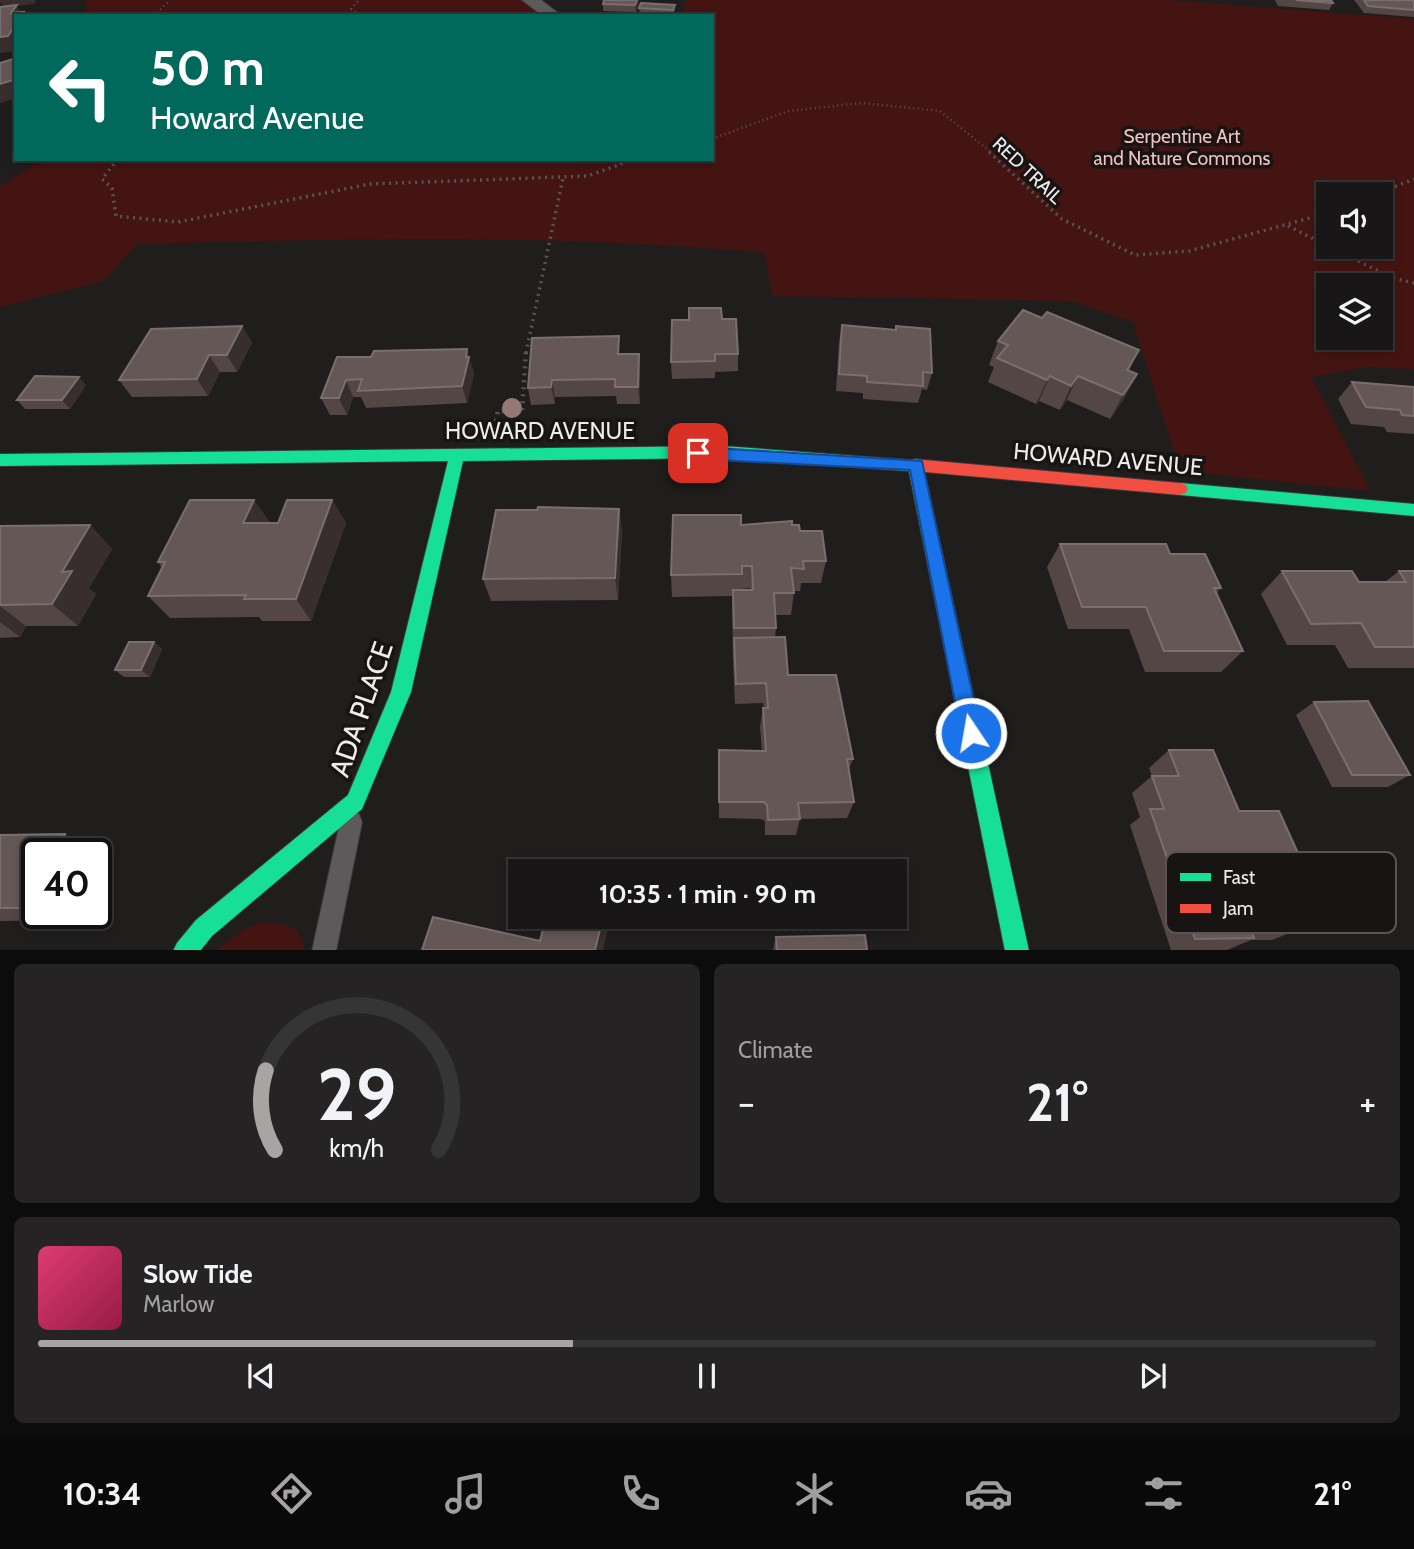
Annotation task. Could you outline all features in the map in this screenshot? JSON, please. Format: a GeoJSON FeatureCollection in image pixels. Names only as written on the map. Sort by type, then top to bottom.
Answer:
{"type":"FeatureCollection","features":[{"type":"Feature","properties":{"kind":"street"},"geometry":{"type":"LineString","coordinates":[[530,0],[551,14]]}},
{"type":"Feature","properties":{"kind":"street","name":"HOWARD AVENUE"},"geometry":{"type":"LineString","coordinates":[[0,460],[724,452],[916,465],[1414,510]]}},
{"type":"Feature","properties":{"kind":"street","name":"ADA PLACE"},"geometry":{"type":"LineString","coordinates":[[185,950],[204,928],[276,872],[355,802],[401,692],[457,454]]}},
{"type":"Feature","properties":{"kind":"street"},"geometry":{"type":"LineString","coordinates":[[916,465],[1017,950]]}},
{"type":"Feature","properties":{"kind":"lane"},"geometry":{"type":"LineString","coordinates":[[324,950],[355,802]]}},
{"type":"Feature","properties":{"kind":"path"},"geometry":{"type":"LineString","coordinates":[[156,14],[170,0]]}},
{"type":"Feature","properties":{"kind":"path"},"geometry":{"type":"LineString","coordinates":[[351,0],[351,9]]}},
{"type":"Feature","properties":{"kind":"path"},"geometry":{"type":"LineString","coordinates":[[351,9],[359,0]]}},
{"type":"Feature","properties":{"kind":"path"},"geometry":{"type":"LineString","coordinates":[[351,9],[357,14]]}},
{"type":"Feature","properties":{"kind":"path","name":"RED TRAIL"},"geometry":{"type":"LineString","coordinates":[[714,138],[788,111],[862,103],[940,111],[1014,172],[1062,219],[1135,255],[1189,251],[1316,217]]}},
{"type":"Feature","properties":{"kind":"path"},"geometry":{"type":"LineString","coordinates":[[116,161],[102,179],[112,188],[116,216],[178,222],[370,184],[588,176],[621,164],[620,161]]}},
{"type":"Feature","properties":{"kind":"path"},"geometry":{"type":"LineString","coordinates":[[516,411],[522,411],[524,360],[563,178]]}},
{"type":"Feature","properties":{"kind":"path"},"geometry":{"type":"LineString","coordinates":[[1393,188],[1414,179]]}},
{"type":"Feature","properties":{"kind":"path"},"geometry":{"type":"LineString","coordinates":[[1287,226],[1316,240]]}},
{"type":"Feature","properties":{"kind":"path"},"geometry":{"type":"LineString","coordinates":[[1355,259],[1393,278],[1414,283]]}},
{"type":"Feature","properties":{"kind":"green space"},"geometry":{"type":"Polygon","coordinates":[[[86,0],[521,0],[540,14],[86,14],[86,0]]]}},
{"type":"Feature","properties":{"kind":"green space","name":"Serpentine Art and Nature Commons"},"geometry":{"type":"Polygon","coordinates":[[[686,0],[1168,0],[1414,19],[1414,369],[1368,367],[1311,377],[1371,491],[1201,473],[1174,451],[1133,322],[1072,301],[772,296],[765,253],[608,242],[530,240],[373,239],[137,244],[103,281],[0,307],[0,187],[38,161],[714,161],[714,14],[682,14],[686,0]]]}},
{"type":"Feature","properties":{"kind":"green space"},"geometry":{"type":"Polygon","coordinates":[[[263,922],[291,927],[300,936],[305,950],[216,950],[245,929],[263,922]]]}},
{"type":"Feature","properties":{"kind":"building"},"geometry":{"type":"Polygon","coordinates":[[[604,0],[637,0],[635,5],[603,4],[604,0]]]}},
{"type":"Feature","properties":{"kind":"building"},"geometry":{"type":"Polygon","coordinates":[[[1296,0],[1331,0],[1333,3],[1296,0]]]}},
{"type":"Feature","properties":{"kind":"building"},"geometry":{"type":"Polygon","coordinates":[[[1364,0],[1412,0],[1414,10],[1368,6],[1364,0]]]}},
{"type":"Feature","properties":{"kind":"building"},"geometry":{"type":"Polygon","coordinates":[[[641,3],[675,5],[673,10],[639,8],[641,3]]]}},
{"type":"Feature","properties":{"kind":"building"},"geometry":{"type":"Polygon","coordinates":[[[17,5],[11,13],[24,12],[14,14],[14,27],[8,36],[0,37],[0,7],[17,5]]]}},
{"type":"Feature","properties":{"kind":"building"},"geometry":{"type":"Polygon","coordinates":[[[14,59],[14,80],[0,84],[0,63],[14,59]]]}},
{"type":"Feature","properties":{"kind":"building"},"geometry":{"type":"Polygon","coordinates":[[[689,308],[721,308],[722,319],[736,319],[738,354],[715,354],[715,361],[671,362],[672,320],[689,320],[689,308]]]}},
{"type":"Feature","properties":{"kind":"building"},"geometry":{"type":"Polygon","coordinates":[[[1023,310],[1042,318],[1047,312],[1139,350],[1127,370],[1137,374],[1123,395],[1078,376],[1071,386],[1050,376],[1047,380],[997,358],[1008,345],[998,341],[1023,310]]]}},
{"type":"Feature","properties":{"kind":"building"},"geometry":{"type":"Polygon","coordinates":[[[842,325],[896,330],[896,326],[930,329],[932,373],[923,372],[923,386],[867,382],[867,376],[839,374],[842,325]]]}},
{"type":"Feature","properties":{"kind":"building"},"geometry":{"type":"Polygon","coordinates":[[[242,326],[227,355],[209,355],[197,379],[119,380],[151,329],[242,326]]]}},
{"type":"Feature","properties":{"kind":"building"},"geometry":{"type":"Polygon","coordinates":[[[619,336],[618,354],[639,354],[638,387],[615,387],[615,379],[552,380],[551,387],[528,388],[532,338],[619,336]]]}},
{"type":"Feature","properties":{"kind":"building"},"geometry":{"type":"Polygon","coordinates":[[[467,349],[466,357],[469,357],[462,386],[358,391],[362,379],[346,380],[339,398],[321,398],[337,357],[371,357],[374,351],[467,349]]]}},
{"type":"Feature","properties":{"kind":"building"},"geometry":{"type":"Polygon","coordinates":[[[35,376],[79,377],[62,400],[17,400],[35,376]]]}},
{"type":"Feature","properties":{"kind":"building"},"geometry":{"type":"Polygon","coordinates":[[[1352,382],[1414,387],[1414,416],[1402,415],[1400,410],[1366,407],[1352,382]]]}},
{"type":"Feature","properties":{"kind":"building"},"geometry":{"type":"Polygon","coordinates":[[[190,500],[254,500],[243,523],[278,523],[287,500],[332,500],[296,599],[244,599],[246,595],[148,596],[165,562],[158,562],[190,500]]]}},
{"type":"Feature","properties":{"kind":"building"},"geometry":{"type":"Polygon","coordinates":[[[538,507],[619,509],[615,578],[483,579],[496,510],[537,510],[538,507]]]}},
{"type":"Feature","properties":{"kind":"building"},"geometry":{"type":"Polygon","coordinates":[[[673,515],[741,515],[741,525],[792,521],[792,525],[799,525],[800,531],[822,531],[826,561],[803,561],[804,569],[791,568],[794,593],[774,593],[776,628],[734,628],[733,590],[753,590],[752,566],[742,566],[742,574],[671,575],[673,515]]]}},
{"type":"Feature","properties":{"kind":"building"},"geometry":{"type":"Polygon","coordinates":[[[90,525],[62,572],[72,571],[52,604],[0,605],[0,526],[90,525]]]}},
{"type":"Feature","properties":{"kind":"building"},"geometry":{"type":"Polygon","coordinates":[[[1060,544],[1166,544],[1170,554],[1205,554],[1221,588],[1214,588],[1243,651],[1164,651],[1146,607],[1082,607],[1060,544]]]}},
{"type":"Feature","properties":{"kind":"building"},"geometry":{"type":"Polygon","coordinates":[[[1282,571],[1352,571],[1359,582],[1406,582],[1399,571],[1414,571],[1414,647],[1375,647],[1361,623],[1311,624],[1282,571]]]}},
{"type":"Feature","properties":{"kind":"building"},"geometry":{"type":"Polygon","coordinates":[[[785,637],[788,675],[836,675],[853,759],[847,759],[854,802],[798,803],[800,819],[768,820],[767,805],[764,802],[719,802],[719,750],[766,751],[763,708],[768,708],[766,683],[736,684],[734,638],[785,637]]]}},
{"type":"Feature","properties":{"kind":"building"},"geometry":{"type":"Polygon","coordinates":[[[129,642],[154,642],[141,670],[115,670],[129,642]]]}},
{"type":"Feature","properties":{"kind":"building"},"geometry":{"type":"Polygon","coordinates":[[[1368,701],[1410,775],[1352,775],[1314,702],[1368,701]]]}},
{"type":"Feature","properties":{"kind":"building"},"geometry":{"type":"Polygon","coordinates":[[[1169,750],[1213,750],[1239,811],[1279,811],[1297,852],[1166,852],[1166,855],[1150,809],[1164,809],[1152,776],[1179,776],[1169,750]]]}},
{"type":"Feature","properties":{"kind":"building"},"geometry":{"type":"Polygon","coordinates":[[[65,834],[63,838],[21,838],[21,908],[0,908],[0,835],[65,834]]]}},
{"type":"Feature","properties":{"kind":"building"},"geometry":{"type":"Polygon","coordinates":[[[433,917],[540,941],[543,929],[600,929],[595,950],[422,950],[433,917]]]}},
{"type":"Feature","properties":{"kind":"building"},"geometry":{"type":"Polygon","coordinates":[[[1193,933],[1252,933],[1254,938],[1195,939],[1193,933]]]}},
{"type":"Feature","properties":{"kind":"building"},"geometry":{"type":"Polygon","coordinates":[[[865,935],[867,950],[777,950],[776,937],[865,935]]]}},
{"type":"Feature","properties":{"kind":"traffic: fast"},"geometry":{"type":"LineString","coordinates":[[0,460],[724,452],[914,465]]}},
{"type":"Feature","properties":{"kind":"traffic: fast"},"geometry":{"type":"LineString","coordinates":[[186,950],[204,928],[355,802],[401,692],[457,454]]}},
{"type":"Feature","properties":{"kind":"traffic: fast"},"geometry":{"type":"LineString","coordinates":[[916,465],[1017,950]]}},
{"type":"Feature","properties":{"kind":"traffic: fast"},"geometry":{"type":"LineString","coordinates":[[1180,489],[1414,510]]}},
{"type":"Feature","properties":{"kind":"traffic: jam"},"geometry":{"type":"LineString","coordinates":[[914,465],[1180,489]]}},
{"type":"Feature","properties":{"kind":"route"},"geometry":{"type":"LineString","coordinates":[[698,453],[724,452],[916,465],[971,733]]}}]}
